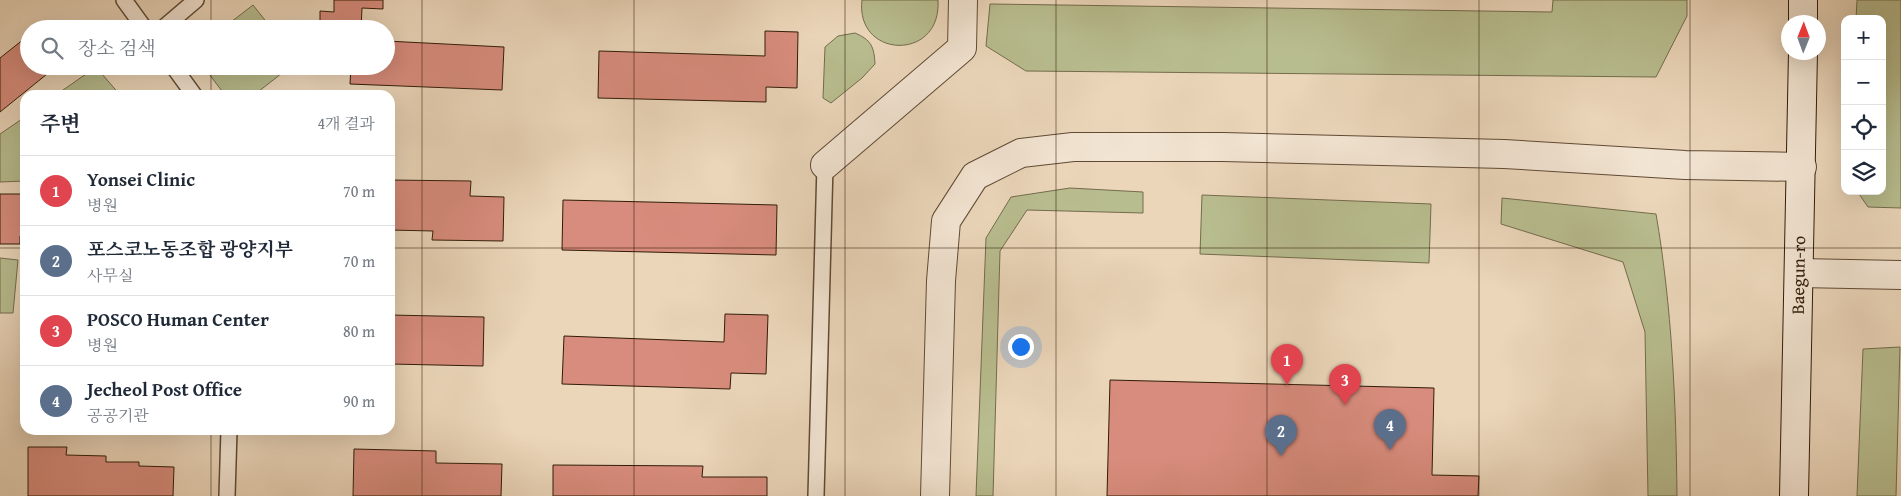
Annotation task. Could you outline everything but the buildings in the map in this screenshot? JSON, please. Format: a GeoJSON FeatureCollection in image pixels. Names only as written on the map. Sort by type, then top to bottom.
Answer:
{"type":"FeatureCollection","features":[{"type":"Feature","properties":{"kind":"street"},"geometry":{"type":"LineString","coordinates":[[825,165],[962,48],[963,0]]}},
{"type":"Feature","properties":{"kind":"street"},"geometry":{"type":"LineString","coordinates":[[1803,15],[1804,0]]}},
{"type":"Feature","properties":{"kind":"street","name":"Baegun-ro"},"geometry":{"type":"LineString","coordinates":[[1794,496],[1803,60]]}},
{"type":"Feature","properties":{"kind":"street"},"geometry":{"type":"LineString","coordinates":[[935,496],[941,281],[946,221],[976,176],[1021,153],[1073,148],[1223,147],[1504,154],[1685,165],[1802,168]]}},
{"type":"Feature","properties":{"kind":"street"},"geometry":{"type":"LineString","coordinates":[[1799,273],[1901,275]]}},
{"type":"Feature","properties":{"kind":"lane"},"geometry":{"type":"LineString","coordinates":[[124,0],[138,20]]}},
{"type":"Feature","properties":{"kind":"lane"},"geometry":{"type":"LineString","coordinates":[[173,20],[196,0]]}},
{"type":"Feature","properties":{"kind":"lane"},"geometry":{"type":"LineString","coordinates":[[180,75],[190,90]]}},
{"type":"Feature","properties":{"kind":"lane"},"geometry":{"type":"LineString","coordinates":[[816,496],[825,165]]}},
{"type":"Feature","properties":{"kind":"lane"},"geometry":{"type":"LineString","coordinates":[[227,496],[229,435]]}},
{"type":"Feature","properties":{"kind":"green space"},"geometry":{"type":"Polygon","coordinates":[[[862,0],[938,0],[936,20],[927,34],[914,43],[899,45],[884,42],[871,34],[863,19],[862,0]]]}},
{"type":"Feature","properties":{"kind":"green space"},"geometry":{"type":"Polygon","coordinates":[[[1553,0],[1687,0],[1687,16],[1656,77],[1026,71],[986,46],[990,4],[1552,12],[1553,0]]]}},
{"type":"Feature","properties":{"kind":"green space"},"geometry":{"type":"Polygon","coordinates":[[[1857,0],[1901,0],[1901,208],[1868,207],[1860,195],[1886,195],[1886,15],[1856,15],[1857,0]]]}},
{"type":"Feature","properties":{"kind":"green space"},"geometry":{"type":"Polygon","coordinates":[[[253,5],[265,20],[234,20],[253,5]]]}},
{"type":"Feature","properties":{"kind":"green space"},"geometry":{"type":"Polygon","coordinates":[[[855,33],[865,38],[871,44],[875,64],[862,78],[831,103],[823,98],[825,47],[838,36],[855,33]]]}},
{"type":"Feature","properties":{"kind":"green space"},"geometry":{"type":"Polygon","coordinates":[[[85,75],[103,75],[116,90],[63,90],[85,75]]]}},
{"type":"Feature","properties":{"kind":"green space"},"geometry":{"type":"Polygon","coordinates":[[[210,75],[280,75],[260,90],[221,90],[210,75]]]}},
{"type":"Feature","properties":{"kind":"green space"},"geometry":{"type":"Polygon","coordinates":[[[20,120],[20,181],[0,182],[0,134],[20,120]]]}},
{"type":"Feature","properties":{"kind":"green space"},"geometry":{"type":"Polygon","coordinates":[[[1070,188],[1143,192],[1143,213],[1027,210],[1000,251],[993,496],[976,496],[986,238],[1011,197],[1070,188]]]}},
{"type":"Feature","properties":{"kind":"green space"},"geometry":{"type":"Polygon","coordinates":[[[1202,195],[1431,204],[1429,263],[1200,254],[1202,195]]]}},
{"type":"Feature","properties":{"kind":"green space"},"geometry":{"type":"Polygon","coordinates":[[[1502,198],[1656,214],[1666,284],[1672,355],[1676,425],[1677,496],[1648,496],[1645,332],[1623,262],[1501,224],[1502,198]]]}},
{"type":"Feature","properties":{"kind":"green space"},"geometry":{"type":"Polygon","coordinates":[[[0,258],[18,260],[13,313],[0,313],[0,258]]]}},
{"type":"Feature","properties":{"kind":"green space"},"geometry":{"type":"Polygon","coordinates":[[[1900,347],[1896,496],[1857,496],[1863,349],[1900,347]]]}},
{"type":"Feature","properties":{"kind":"place","name":"Yonsei Clinic"},"geometry":{"type":"Point","coordinates":[1287,385]}},
{"type":"Feature","properties":{"kind":"place","name":"POSCO Human Center"},"geometry":{"type":"Point","coordinates":[1345,405]}},
{"type":"Feature","properties":{"kind":"place","name":"Jecheol Post Office"},"geometry":{"type":"Point","coordinates":[1390,450]}},
{"type":"Feature","properties":{"kind":"place","name":"포스코노동조합 광양지부"},"geometry":{"type":"Point","coordinates":[1281,456]}}]}
